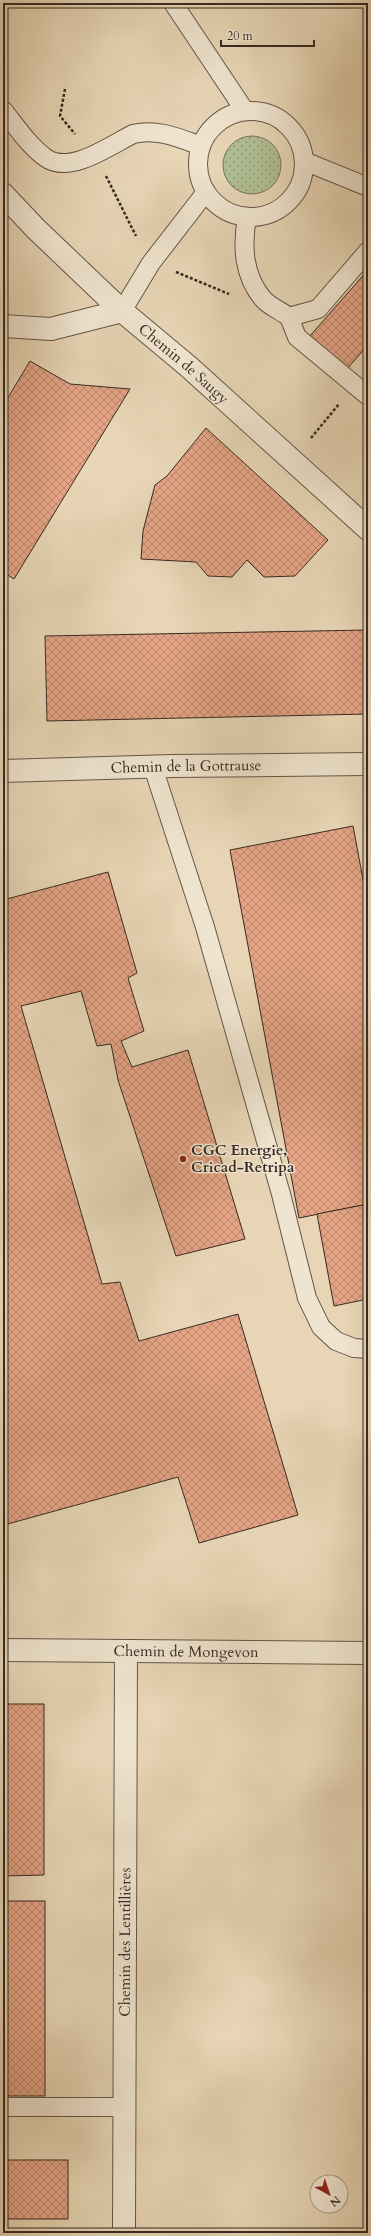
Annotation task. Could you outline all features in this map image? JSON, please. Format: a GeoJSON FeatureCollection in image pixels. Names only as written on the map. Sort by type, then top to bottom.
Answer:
{"type":"FeatureCollection","features":[{"type":"Feature","properties":{"kind":"street","name":"Chemin de Saugy"},"geometry":{"type":"LineString","coordinates":[[3,194],[36,230],[122,311],[201,377],[368,529]]}},
{"type":"Feature","properties":{"kind":"street"},"geometry":{"type":"LineString","coordinates":[[3,326],[51,329],[122,311]]}},
{"type":"Feature","properties":{"kind":"street","name":"Chemin de la Gottrause"},"geometry":{"type":"LineString","coordinates":[[3,771],[368,764]]}},
{"type":"Feature","properties":{"kind":"street","name":"Chemin de Mongevon"},"geometry":{"type":"LineString","coordinates":[[3,1650],[368,1653]]}},
{"type":"Feature","properties":{"kind":"street","name":"Chemin des Lentillières"},"geometry":{"type":"LineString","coordinates":[[124,2233],[126,1651]]}},
{"type":"Feature","properties":{"kind":"lane"},"geometry":{"type":"LineString","coordinates":[[173,3],[245,111]]}},
{"type":"Feature","properties":{"kind":"lane"},"geometry":{"type":"LineString","coordinates":[[3,110],[39,153],[54,163],[77,162],[133,134],[144,131],[158,132],[201,146]]}},
{"type":"Feature","properties":{"kind":"lane"},"geometry":{"type":"LineString","coordinates":[[245,111],[262,112],[278,118],[287,126],[301,144],[304,161],[302,179],[294,195],[281,208],[265,216],[246,217],[231,213],[217,205],[206,192],[200,178],[198,161],[201,146],[208,133],[218,122],[231,115],[245,111]]}},
{"type":"Feature","properties":{"kind":"lane"},"geometry":{"type":"LineString","coordinates":[[304,161],[368,187]]}},
{"type":"Feature","properties":{"kind":"lane"},"geometry":{"type":"LineString","coordinates":[[122,311],[151,263],[206,192]]}},
{"type":"Feature","properties":{"kind":"lane"},"geometry":{"type":"LineString","coordinates":[[246,217],[243,239],[246,269],[264,300],[289,317],[298,337],[362,391]]}},
{"type":"Feature","properties":{"kind":"lane"},"geometry":{"type":"LineString","coordinates":[[289,317],[318,309],[368,251]]}},
{"type":"Feature","properties":{"kind":"lane"},"geometry":{"type":"LineString","coordinates":[[153,767],[205,928],[281,1194],[307,1298],[321,1327],[336,1341],[354,1348],[368,1349]]}},
{"type":"Feature","properties":{"kind":"lane"},"geometry":{"type":"LineString","coordinates":[[3,2107],[124,2107]]}},
{"type":"Feature","properties":{"kind":"path"},"geometry":{"type":"LineString","coordinates":[[65,90],[60,116],[77,137]]}},
{"type":"Feature","properties":{"kind":"path"},"geometry":{"type":"LineString","coordinates":[[105,174],[136,236]]}},
{"type":"Feature","properties":{"kind":"path"},"geometry":{"type":"LineString","coordinates":[[176,272],[249,302],[264,300]]}},
{"type":"Feature","properties":{"kind":"path"},"geometry":{"type":"LineString","coordinates":[[311,438],[362,391]]}},
{"type":"Feature","properties":{"kind":"green space"},"geometry":{"type":"Polygon","coordinates":[[[246,136],[258,136],[273,144],[281,159],[281,171],[273,186],[258,194],[246,194],[231,186],[223,171],[223,159],[231,144],[246,136]]]}},
{"type":"Feature","properties":{"kind":"building"},"geometry":{"type":"Polygon","coordinates":[[[368,270],[368,345],[346,370],[309,337],[368,270]]]}},
{"type":"Feature","properties":{"kind":"building"},"geometry":{"type":"Polygon","coordinates":[[[30,361],[70,384],[130,389],[14,579],[3,572],[3,406],[30,361]]]}},
{"type":"Feature","properties":{"kind":"building"},"geometry":{"type":"Polygon","coordinates":[[[206,428],[328,540],[295,576],[264,577],[247,560],[232,577],[208,576],[196,562],[141,559],[143,531],[155,485],[167,476],[206,428]]]}},
{"type":"Feature","properties":{"kind":"building"},"geometry":{"type":"Polygon","coordinates":[[[368,630],[368,714],[47,721],[45,636],[368,630]]]}},
{"type":"Feature","properties":{"kind":"building"},"geometry":{"type":"Polygon","coordinates":[[[353,826],[368,906],[368,1204],[299,1218],[230,850],[353,826]]]}},
{"type":"Feature","properties":{"kind":"building","name":"CGC Energie, Cricad-Retripa"},"geometry":{"type":"Polygon","coordinates":[[[108,872],[137,973],[128,978],[144,1031],[121,1041],[132,1067],[188,1050],[245,1239],[176,1256],[118,1080],[111,1044],[97,1046],[81,991],[21,1006],[102,1284],[120,1282],[139,1341],[238,1314],[298,1515],[199,1543],[178,1477],[4,1525],[3,1522],[3,900],[108,872]]]}},
{"type":"Feature","properties":{"kind":"building"},"geometry":{"type":"Polygon","coordinates":[[[368,1204],[368,1299],[334,1306],[317,1214],[368,1204]]]}},
{"type":"Feature","properties":{"kind":"building"},"geometry":{"type":"Polygon","coordinates":[[[3,1704],[44,1704],[44,1875],[3,1876],[3,1704]]]}},
{"type":"Feature","properties":{"kind":"building"},"geometry":{"type":"Polygon","coordinates":[[[3,1901],[45,1901],[45,2096],[3,2096],[3,1901]]]}},
{"type":"Feature","properties":{"kind":"building"},"geometry":{"type":"Polygon","coordinates":[[[3,2160],[68,2160],[68,2219],[3,2219],[3,2160]]]}},
{"type":"Feature","properties":{"kind":"place","name":"CGC Energie, Cricad-Retripa"},"geometry":{"type":"Point","coordinates":[183,1159]}}]}
